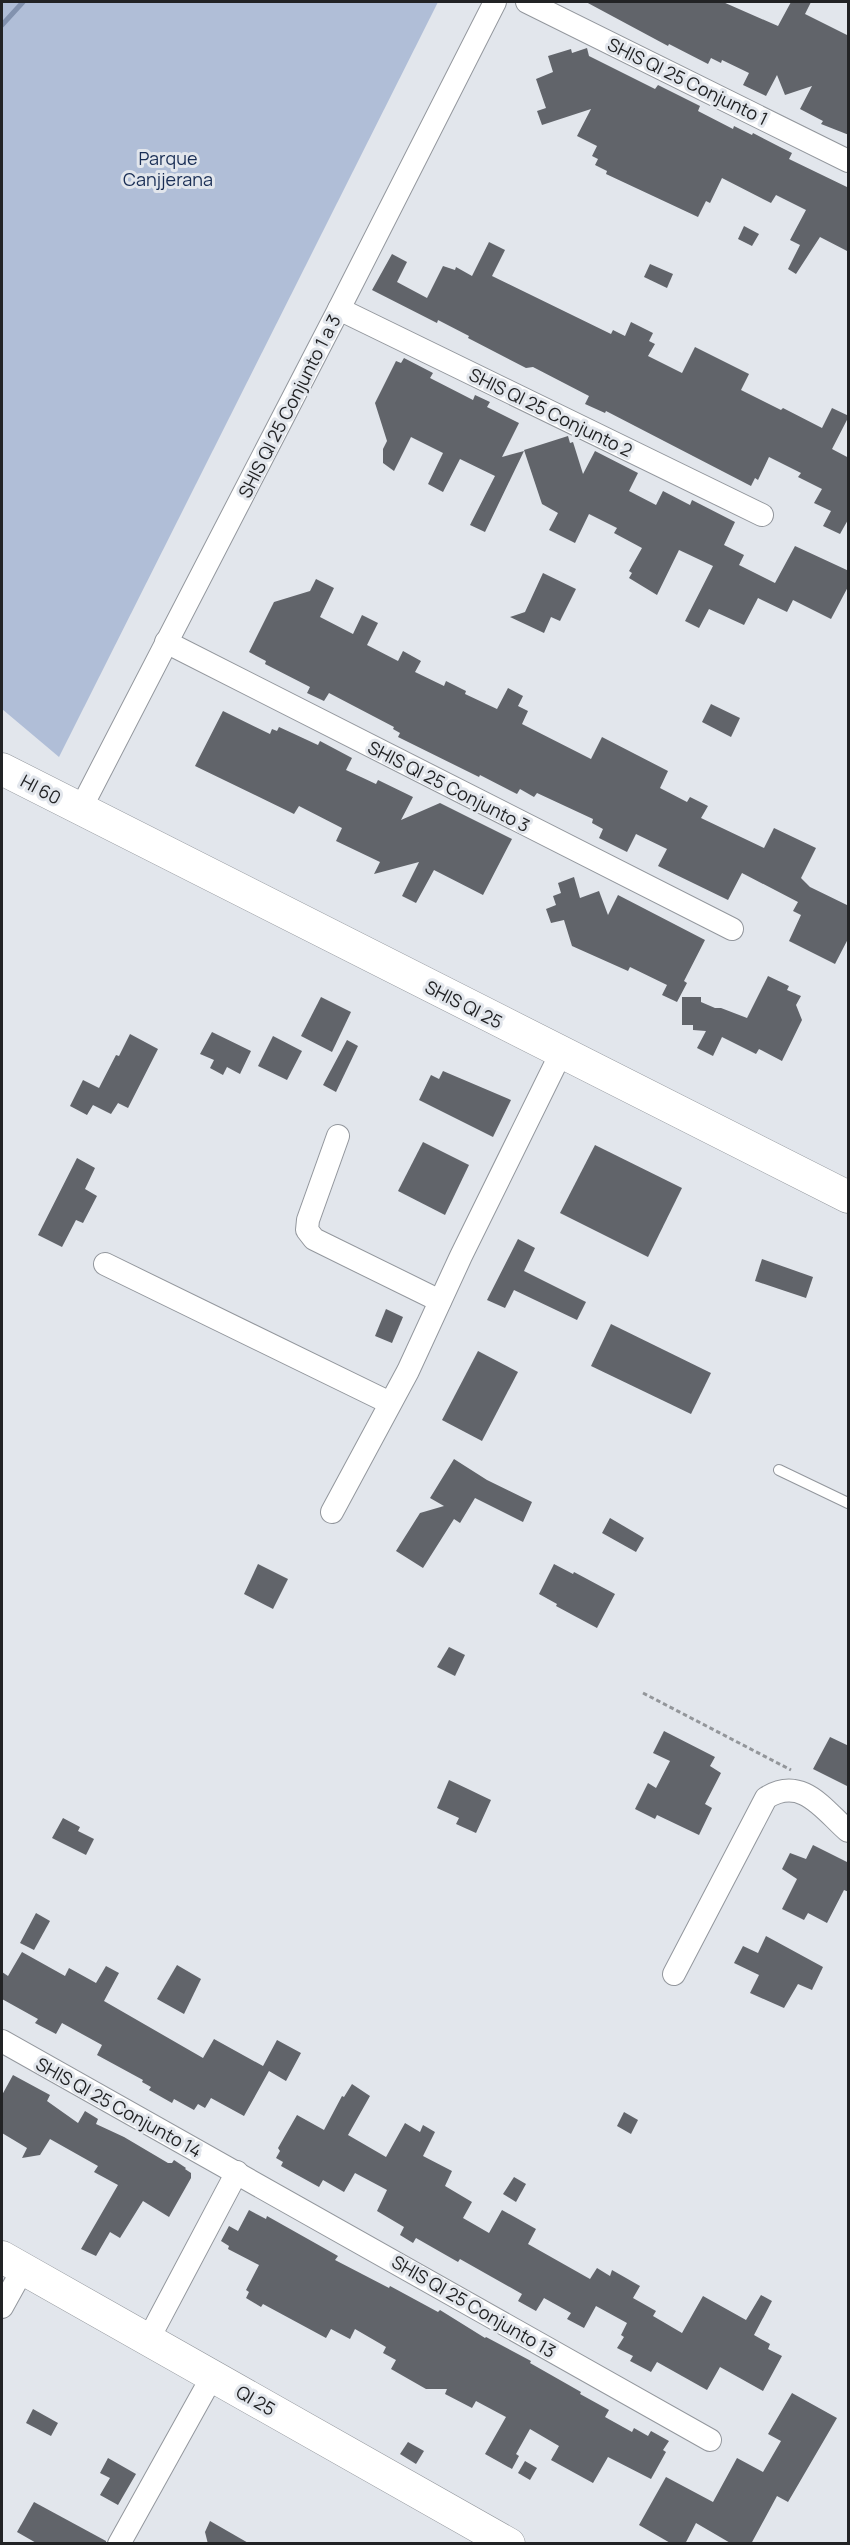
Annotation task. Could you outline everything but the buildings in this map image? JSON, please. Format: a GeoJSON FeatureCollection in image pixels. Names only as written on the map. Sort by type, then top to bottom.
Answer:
{"type":"FeatureCollection","features":[{"type":"Feature","properties":{"kind":"street","name":"SHIS QI 25 Conjunto 1 a 3"},"geometry":{"type":"LineString","coordinates":[[80,810],[495,2]]}},
{"type":"Feature","properties":{"kind":"street","name":"SHIS QI 25 Conjunto 1"},"geometry":{"type":"LineString","coordinates":[[527,2],[849,161]]}},
{"type":"Feature","properties":{"kind":"street","name":"SHIS QI 25 Conjunto 2"},"geometry":{"type":"LineString","coordinates":[[339,309],[762,515]]}},
{"type":"Feature","properties":{"kind":"street","name":"SHIS QI 25 Conjunto 3"},"geometry":{"type":"LineString","coordinates":[[166,642],[732,929]]}},
{"type":"Feature","properties":{"kind":"street","name":"HI 60"},"geometry":{"type":"LineString","coordinates":[[2,769],[80,810]]}},
{"type":"Feature","properties":{"kind":"street","name":"SHIS QI 25"},"geometry":{"type":"LineString","coordinates":[[80,810],[849,1197]]}},
{"type":"Feature","properties":{"kind":"street"},"geometry":{"type":"LineString","coordinates":[[332,1512],[390,1403],[561,1053]]}},
{"type":"Feature","properties":{"kind":"street"},"geometry":{"type":"LineString","coordinates":[[338,1137],[308,1220],[307,1230],[314,1239],[440,1301]]}},
{"type":"Feature","properties":{"kind":"street"},"geometry":{"type":"LineString","coordinates":[[105,1264],[390,1403]]}},
{"type":"Feature","properties":{"kind":"street"},"geometry":{"type":"LineString","coordinates":[[674,1974],[766,1798],[775,1792],[788,1789],[798,1791],[834,1814],[849,1831]]}},
{"type":"Feature","properties":{"kind":"street","name":"SHIS QI 25 Conjunto 14"},"geometry":{"type":"LineString","coordinates":[[2,2041],[237,2172]]}},
{"type":"Feature","properties":{"kind":"street"},"geometry":{"type":"LineString","coordinates":[[148,2340],[237,2172]]}},
{"type":"Feature","properties":{"kind":"street","name":"SHIS QI 25 Conjunto 13"},"geometry":{"type":"LineString","coordinates":[[237,2172],[710,2440]]}},
{"type":"Feature","properties":{"kind":"street"},"geometry":{"type":"LineString","coordinates":[[2,2307],[12,2263]]}},
{"type":"Feature","properties":{"kind":"street","name":"QI 25"},"geometry":{"type":"LineString","coordinates":[[12,2263],[213,2375],[491,2539]]}},
{"type":"Feature","properties":{"kind":"street"},"geometry":{"type":"LineString","coordinates":[[119,2544],[213,2375]]}},
{"type":"Feature","properties":{"kind":"lane"},"geometry":{"type":"LineString","coordinates":[[779,1470],[849,1503]]}},
{"type":"Feature","properties":{"kind":"path"},"geometry":{"type":"LineString","coordinates":[[643,1693],[797,1773]]}},
{"type":"Feature","properties":{"kind":"green space","name":"Parque Canjjerana"},"geometry":{"type":"Polygon","coordinates":[[[2,2],[438,2],[59,757],[2,709],[2,2]]]}},
{"type":"Feature","properties":{"kind":"waterway"},"geometry":{"type":"LineString","coordinates":[[2,25],[23,2]]}}]}
